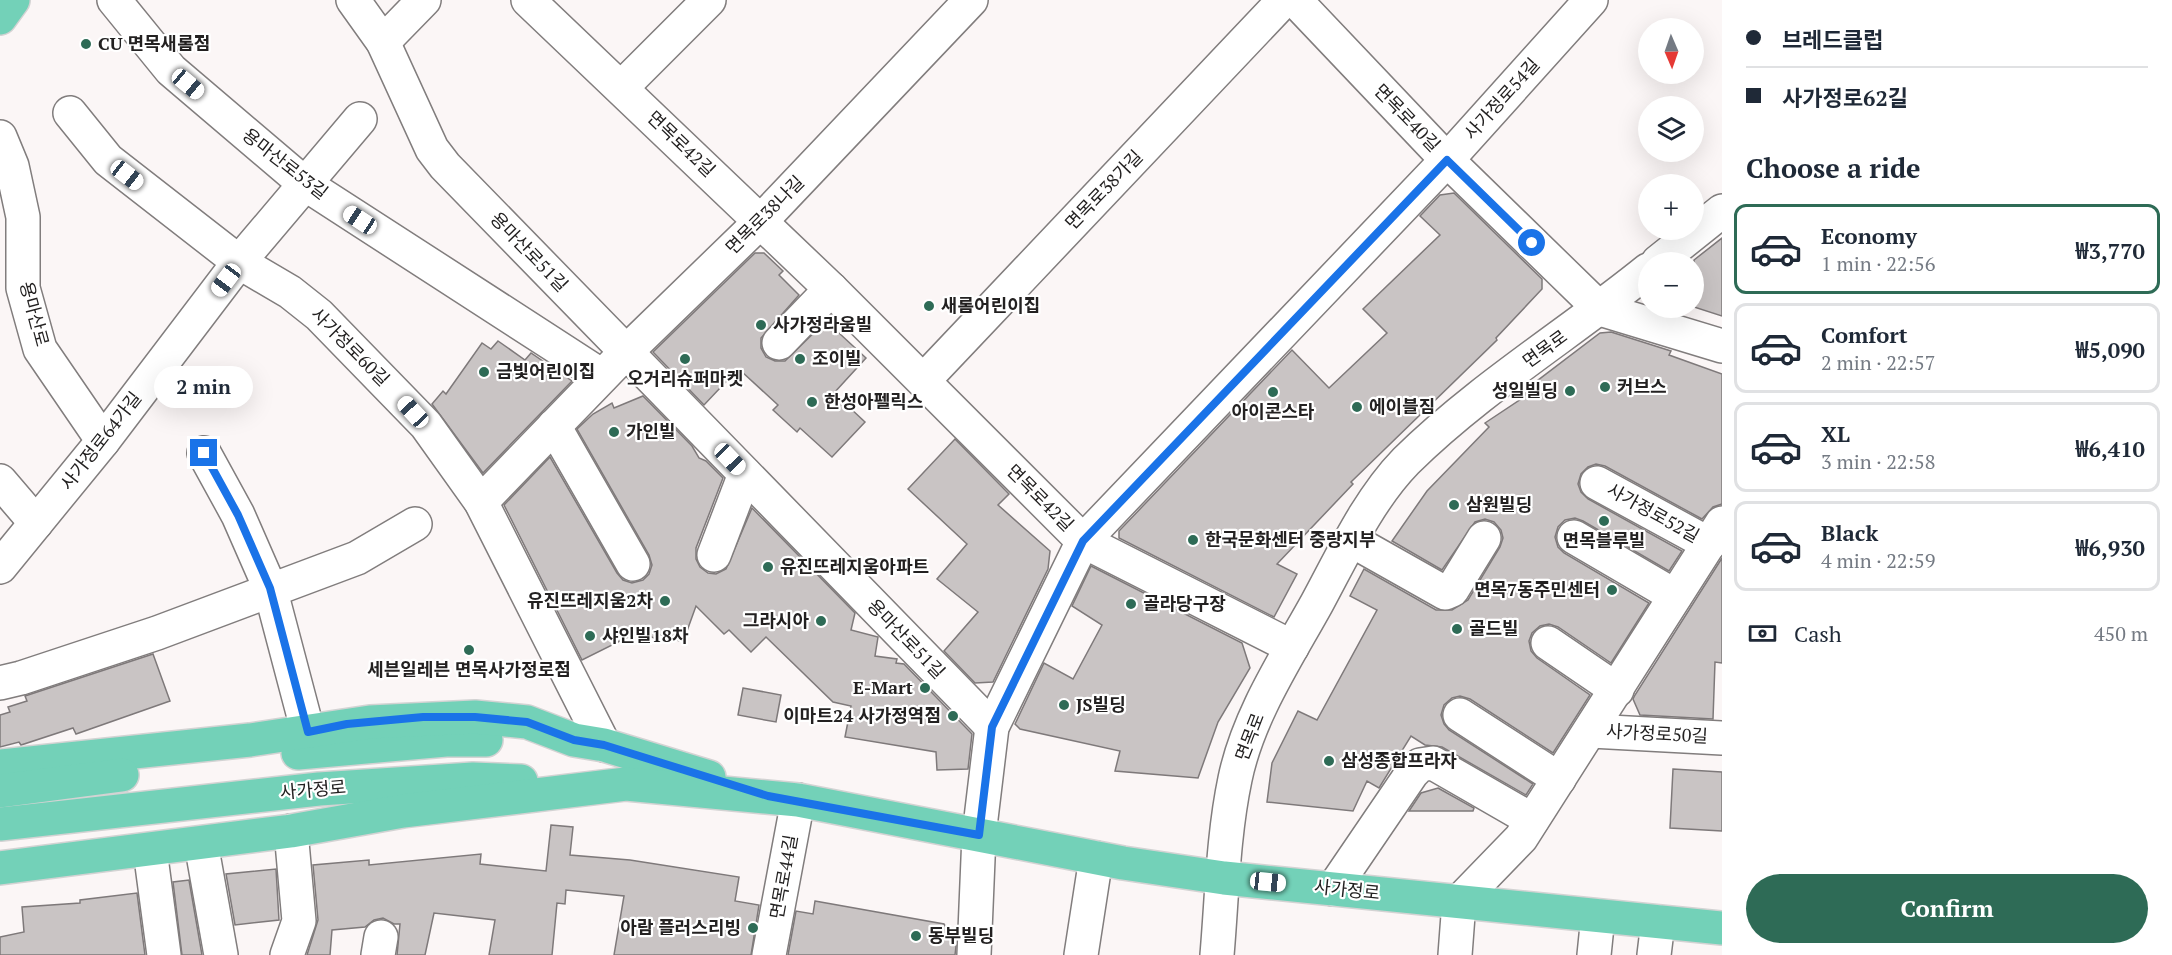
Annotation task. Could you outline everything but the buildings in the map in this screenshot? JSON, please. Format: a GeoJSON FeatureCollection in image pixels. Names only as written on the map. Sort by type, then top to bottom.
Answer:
{"type":"FeatureCollection","features":[{"type":"Feature","properties":{"kind":"main road"},"geometry":{"type":"LineString","coordinates":[[0,18],[13,0]]}},
{"type":"Feature","properties":{"kind":"main road"},"geometry":{"type":"LineString","coordinates":[[0,766],[308,732],[370,722],[475,717],[527,722],[783,798]]}},
{"type":"Feature","properties":{"kind":"main road","name":"사가정로"},"geometry":{"type":"LineString","coordinates":[[0,791],[323,750],[446,740],[589,742]]}},
{"type":"Feature","properties":{"kind":"main road","name":"사가정로"},"geometry":{"type":"LineString","coordinates":[[0,824],[320,789],[473,779],[626,784]]}},
{"type":"Feature","properties":{"kind":"main road"},"geometry":{"type":"LineString","coordinates":[[0,868],[291,831],[403,811],[626,784],[783,798]]}},
{"type":"Feature","properties":{"kind":"main road","name":"사가정로"},"geometry":{"type":"LineString","coordinates":[[783,798],[1096,858],[1224,878],[1722,928]]}},
{"type":"Feature","properties":{"kind":"street","name":"용마산로53길"},"geometry":{"type":"LineString","coordinates":[[114,0],[171,70],[305,184],[602,376]]}},
{"type":"Feature","properties":{"kind":"street","name":"용마산로51길"},"geometry":{"type":"LineString","coordinates":[[353,0],[383,42],[432,148],[445,166],[992,727]]}},
{"type":"Feature","properties":{"kind":"street"},"geometry":{"type":"LineString","coordinates":[[383,42],[424,0]]}},
{"type":"Feature","properties":{"kind":"street","name":"면목로42길"},"geometry":{"type":"LineString","coordinates":[[528,0],[622,87],[831,289],[1083,541],[1292,647]]}},
{"type":"Feature","properties":{"kind":"street"},"geometry":{"type":"LineString","coordinates":[[622,87],[709,0]]}},
{"type":"Feature","properties":{"kind":"street","name":"면목로38나길"},"geometry":{"type":"LineString","coordinates":[[481,502],[602,376],[761,221],[971,0]]}},
{"type":"Feature","properties":{"kind":"street","name":"면목로38가길"},"geometry":{"type":"LineString","coordinates":[[924,380],[1284,0]]}},
{"type":"Feature","properties":{"kind":"street","name":"면목로40길"},"geometry":{"type":"LineString","coordinates":[[1295,0],[1447,160],[1600,309]]}},
{"type":"Feature","properties":{"kind":"street","name":"사가정로54길"},"geometry":{"type":"LineString","coordinates":[[974,955],[979,835],[992,727],[1083,541],[1447,160],[1591,0]]}},
{"type":"Feature","properties":{"kind":"street","name":"사가정로60길"},"geometry":{"type":"LineString","coordinates":[[70,113],[108,160],[239,262],[290,292],[319,315],[426,425],[481,502],[589,742]]}},
{"type":"Feature","properties":{"kind":"street","name":"사가정로64가길"},"geometry":{"type":"LineString","coordinates":[[0,567],[103,441],[239,262],[360,119]]}},
{"type":"Feature","properties":{"kind":"street","name":"용마산로"},"geometry":{"type":"LineString","coordinates":[[0,137],[12,166],[23,217],[23,288],[40,349],[103,441]]}},
{"type":"Feature","properties":{"kind":"street"},"geometry":{"type":"LineString","coordinates":[[1671,252],[1722,211]]}},
{"type":"Feature","properties":{"kind":"street","name":"면목로"},"geometry":{"type":"LineString","coordinates":[[1217,955],[1231,804],[1242,753],[1257,714],[1351,540],[1390,479],[1421,447],[1523,364],[1600,309],[1638,278]]}},
{"type":"Feature","properties":{"kind":"street"},"geometry":{"type":"LineString","coordinates":[[779,343],[831,289]]}},
{"type":"Feature","properties":{"kind":"street"},"geometry":{"type":"LineString","coordinates":[[1600,309],[1722,346]]}},
{"type":"Feature","properties":{"kind":"street"},"geometry":{"type":"LineString","coordinates":[[554,426],[633,564]]}},
{"type":"Feature","properties":{"kind":"street"},"geometry":{"type":"LineString","coordinates":[[204,453],[238,515],[270,588],[308,732]]}},
{"type":"Feature","properties":{"kind":"street"},"geometry":{"type":"LineString","coordinates":[[714,555],[745,474]]}},
{"type":"Feature","properties":{"kind":"street"},"geometry":{"type":"LineString","coordinates":[[0,481],[36,523]]}},
{"type":"Feature","properties":{"kind":"street","name":"사가정로52길"},"geometry":{"type":"LineString","coordinates":[[1459,902],[1521,838],[1715,533],[1598,483]]}},
{"type":"Feature","properties":{"kind":"street"},"geometry":{"type":"LineString","coordinates":[[0,683],[156,633],[270,588],[357,558],[415,524]]}},
{"type":"Feature","properties":{"kind":"street"},"geometry":{"type":"LineString","coordinates":[[1574,537],[1675,596]]}},
{"type":"Feature","properties":{"kind":"street"},"geometry":{"type":"LineString","coordinates":[[1351,540],[1445,593],[1452,590],[1484,538]]}},
{"type":"Feature","properties":{"kind":"street"},"geometry":{"type":"LineString","coordinates":[[1548,643],[1617,690]]}},
{"type":"Feature","properties":{"kind":"street"},"geometry":{"type":"LineString","coordinates":[[1460,715],[1559,779]]}},
{"type":"Feature","properties":{"kind":"street","name":"사가정로50길"},"geometry":{"type":"LineString","coordinates":[[1591,731],[1722,738]]}},
{"type":"Feature","properties":{"kind":"street"},"geometry":{"type":"LineString","coordinates":[[1333,889],[1412,773],[1425,763],[1433,763],[1532,820]]}},
{"type":"Feature","properties":{"kind":"street","name":"면목로44길"},"geometry":{"type":"LineString","coordinates":[[770,955],[783,798]]}},
{"type":"Feature","properties":{"kind":"street"},"geometry":{"type":"LineString","coordinates":[[287,955],[299,921],[291,831]]}},
{"type":"Feature","properties":{"kind":"street"},"geometry":{"type":"LineString","coordinates":[[201,843],[221,955]]}},
{"type":"Feature","properties":{"kind":"street"},"geometry":{"type":"LineString","coordinates":[[150,850],[164,955]]}},
{"type":"Feature","properties":{"kind":"street"},"geometry":{"type":"LineString","coordinates":[[1081,955],[1096,858]]}},
{"type":"Feature","properties":{"kind":"street"},"geometry":{"type":"LineString","coordinates":[[1455,955],[1459,902]]}},
{"type":"Feature","properties":{"kind":"street"},"geometry":{"type":"LineString","coordinates":[[1594,955],[1598,916]]}},
{"type":"Feature","properties":{"kind":"street"},"geometry":{"type":"LineString","coordinates":[[1654,955],[1658,922]]}},
{"type":"Feature","properties":{"kind":"place","name":"CU 면목새롬점"},"geometry":{"type":"Point","coordinates":[86,44]}},
{"type":"Feature","properties":{"kind":"place","name":"새롬어린이집"},"geometry":{"type":"Point","coordinates":[929,306]}},
{"type":"Feature","properties":{"kind":"place","name":"사가정라움빌"},"geometry":{"type":"Point","coordinates":[761,325]}},
{"type":"Feature","properties":{"kind":"place","name":"오거리슈퍼마켓"},"geometry":{"type":"Point","coordinates":[685,359]}},
{"type":"Feature","properties":{"kind":"place","name":"조이빌"},"geometry":{"type":"Point","coordinates":[800,359]}},
{"type":"Feature","properties":{"kind":"place","name":"금빛어린이집"},"geometry":{"type":"Point","coordinates":[484,372]}},
{"type":"Feature","properties":{"kind":"place","name":"커브스"},"geometry":{"type":"Point","coordinates":[1605,387]}},
{"type":"Feature","properties":{"kind":"place","name":"성일빌딩"},"geometry":{"type":"Point","coordinates":[1570,391]}},
{"type":"Feature","properties":{"kind":"place","name":"아이콘스타"},"geometry":{"type":"Point","coordinates":[1273,392]}},
{"type":"Feature","properties":{"kind":"place","name":"한성아펠릭스"},"geometry":{"type":"Point","coordinates":[812,402]}},
{"type":"Feature","properties":{"kind":"place","name":"에이블짐"},"geometry":{"type":"Point","coordinates":[1357,407]}},
{"type":"Feature","properties":{"kind":"place","name":"가인빌"},"geometry":{"type":"Point","coordinates":[614,432]}},
{"type":"Feature","properties":{"kind":"place","name":"삼원빌딩"},"geometry":{"type":"Point","coordinates":[1454,505]}},
{"type":"Feature","properties":{"kind":"place","name":"면목블루빌"},"geometry":{"type":"Point","coordinates":[1604,521]}},
{"type":"Feature","properties":{"kind":"place","name":"한국문화센터 중랑지부"},"geometry":{"type":"Point","coordinates":[1193,540]}},
{"type":"Feature","properties":{"kind":"place","name":"유진뜨레지움아파트"},"geometry":{"type":"Point","coordinates":[768,567]}},
{"type":"Feature","properties":{"kind":"place","name":"면목7동주민센터"},"geometry":{"type":"Point","coordinates":[1612,590]}},
{"type":"Feature","properties":{"kind":"place","name":"유진뜨레지움2차"},"geometry":{"type":"Point","coordinates":[665,601]}},
{"type":"Feature","properties":{"kind":"place","name":"골라당구장"},"geometry":{"type":"Point","coordinates":[1131,604]}},
{"type":"Feature","properties":{"kind":"place","name":"그라시아"},"geometry":{"type":"Point","coordinates":[821,621]}},
{"type":"Feature","properties":{"kind":"place","name":"골드빌"},"geometry":{"type":"Point","coordinates":[1457,629]}},
{"type":"Feature","properties":{"kind":"place","name":"샤인빌18차"},"geometry":{"type":"Point","coordinates":[590,636]}},
{"type":"Feature","properties":{"kind":"place","name":"세븐일레븐 면목사가정로점"},"geometry":{"type":"Point","coordinates":[469,650]}},
{"type":"Feature","properties":{"kind":"place","name":"E-Mart"},"geometry":{"type":"Point","coordinates":[925,688]}},
{"type":"Feature","properties":{"kind":"place","name":"JS빌딩"},"geometry":{"type":"Point","coordinates":[1064,705]}},
{"type":"Feature","properties":{"kind":"place","name":"이마트24 사가정역점"},"geometry":{"type":"Point","coordinates":[953,716]}},
{"type":"Feature","properties":{"kind":"place","name":"삼성종합프라자"},"geometry":{"type":"Point","coordinates":[1329,761]}},
{"type":"Feature","properties":{"kind":"place","name":"아람 플러스리빙"},"geometry":{"type":"Point","coordinates":[753,928]}},
{"type":"Feature","properties":{"kind":"place","name":"동부빌딩"},"geometry":{"type":"Point","coordinates":[916,936]}},
{"type":"Feature","properties":{"kind":"route"},"geometry":{"type":"LineString","coordinates":[[204,453],[238,515],[270,588],[308,732],[347,724],[423,717],[475,717],[527,722],[574,740],[604,745],[768,796],[979,835],[992,727],[1083,541],[1447,160],[1532,243]]}}]}
